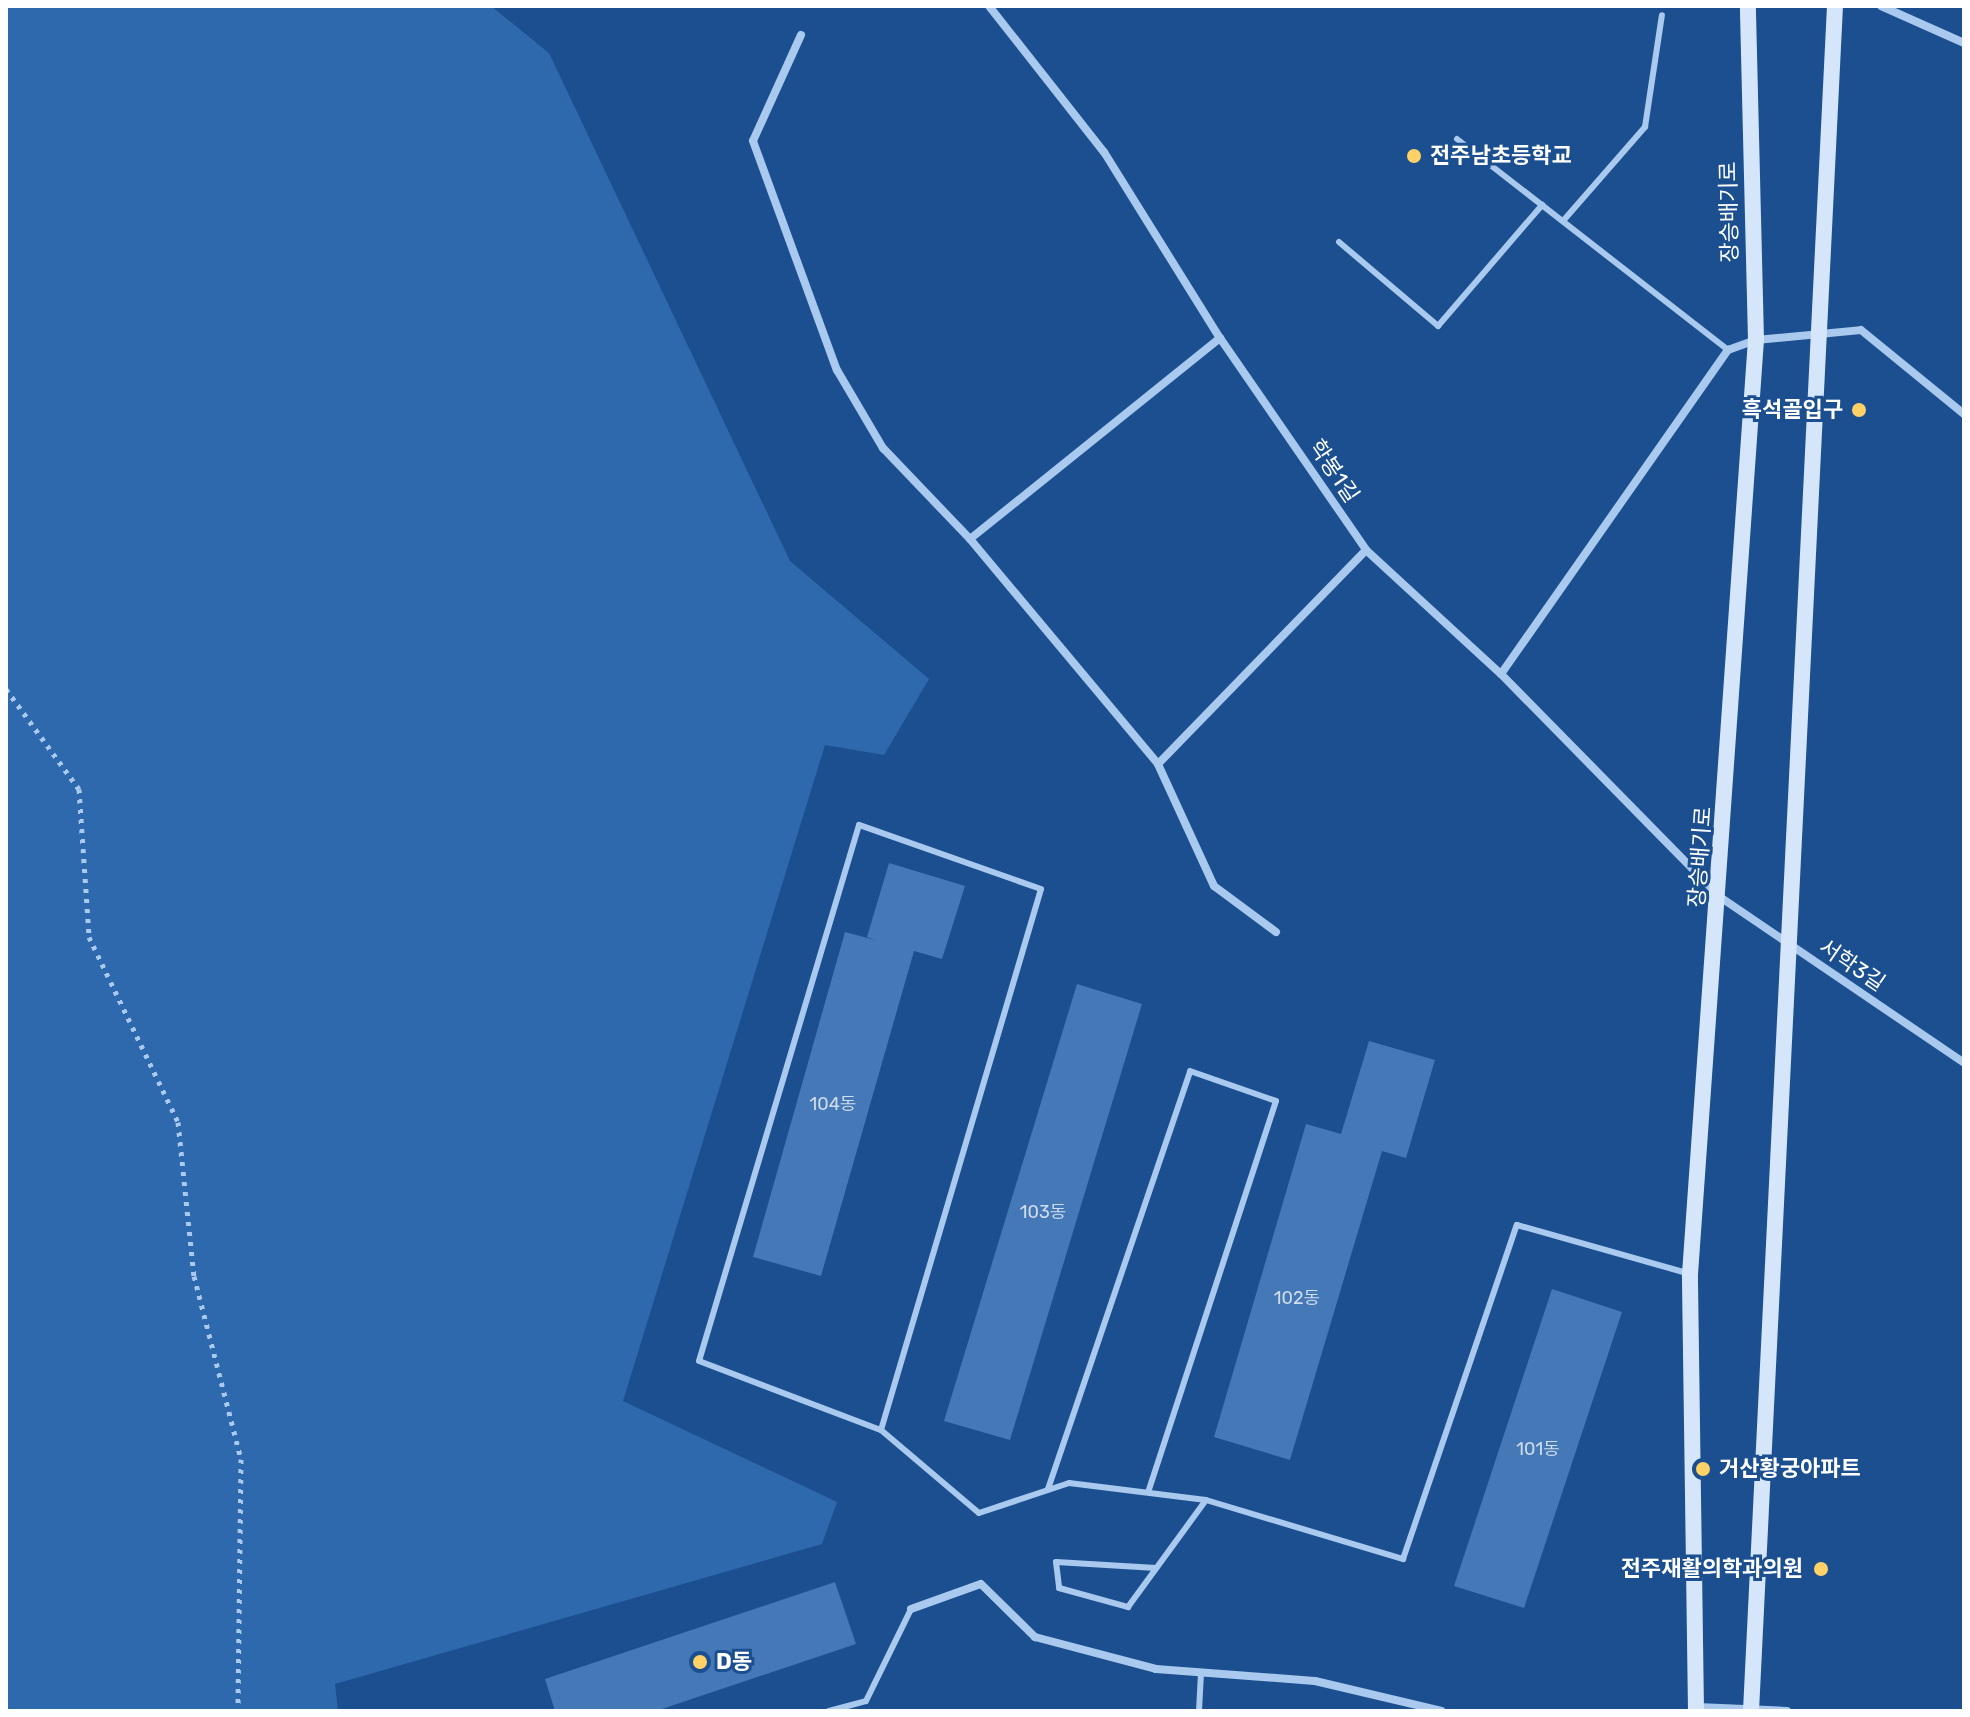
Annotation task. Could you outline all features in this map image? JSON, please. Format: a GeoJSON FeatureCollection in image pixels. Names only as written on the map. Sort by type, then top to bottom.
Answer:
{"type":"FeatureCollection","features":[{"type":"Feature","properties":{"kind":"street","name":"학봉1길"},"geometry":{"type":"LineString","coordinates":[[989,6],[1104,152],[1220,338],[1366,550],[1501,674],[1720,897]]}},
{"type":"Feature","properties":{"kind":"street","name":"장승배기로"},"geometry":{"type":"LineString","coordinates":[[1696,1709],[1690,1274],[1720,897],[1756,340],[1748,6]]}},
{"type":"Feature","properties":{"kind":"street"},"geometry":{"type":"LineString","coordinates":[[1751,1710],[1793,946],[1835,6]]}},
{"type":"Feature","properties":{"kind":"street"},"geometry":{"type":"LineString","coordinates":[[1881,6],[1964,43]]}},
{"type":"Feature","properties":{"kind":"street"},"geometry":{"type":"LineString","coordinates":[[801,35],[753,141],[837,370],[883,448],[970,539],[1158,764],[1214,886],[1276,932]]}},
{"type":"Feature","properties":{"kind":"street"},"geometry":{"type":"LineString","coordinates":[[1501,674],[1728,350],[1756,340],[1861,330],[1964,414]]}},
{"type":"Feature","properties":{"kind":"street"},"geometry":{"type":"LineString","coordinates":[[970,539],[1220,338]]}},
{"type":"Feature","properties":{"kind":"street"},"geometry":{"type":"LineString","coordinates":[[1158,764],[1366,550]]}},
{"type":"Feature","properties":{"kind":"street","name":"서학3길"},"geometry":{"type":"LineString","coordinates":[[1720,897],[1964,1063]]}},
{"type":"Feature","properties":{"kind":"street"},"geometry":{"type":"LineString","coordinates":[[911,1609],[981,1584],[1035,1637],[1156,1669],[1315,1681],[1442,1711]]}},
{"type":"Feature","properties":{"kind":"street"},"geometry":{"type":"LineString","coordinates":[[1696,1709],[1787,1711]]}},
{"type":"Feature","properties":{"kind":"lane"},"geometry":{"type":"LineString","coordinates":[[1563,221],[1645,127],[1662,15]]}},
{"type":"Feature","properties":{"kind":"lane"},"geometry":{"type":"LineString","coordinates":[[1457,139],[1728,350]]}},
{"type":"Feature","properties":{"kind":"lane"},"geometry":{"type":"LineString","coordinates":[[1339,242],[1438,326],[1542,205]]}},
{"type":"Feature","properties":{"kind":"lane"},"geometry":{"type":"LineString","coordinates":[[881,1430],[1041,889],[859,825],[699,1361],[881,1430],[979,1513],[1069,1483],[1206,1500],[1403,1559],[1517,1225],[1690,1274]]}},
{"type":"Feature","properties":{"kind":"lane"},"geometry":{"type":"LineString","coordinates":[[1048,1490],[1190,1071],[1276,1101],[1148,1492]]}},
{"type":"Feature","properties":{"kind":"lane"},"geometry":{"type":"LineString","coordinates":[[1156,1568],[1056,1562],[1059,1588],[1128,1607],[1206,1500]]}},
{"type":"Feature","properties":{"kind":"lane"},"geometry":{"type":"LineString","coordinates":[[829,1711],[866,1701],[911,1609]]}},
{"type":"Feature","properties":{"kind":"lane"},"geometry":{"type":"LineString","coordinates":[[1199,1711],[1201,1673]]}},
{"type":"Feature","properties":{"kind":"path"},"geometry":{"type":"LineString","coordinates":[[6,689],[79,789],[89,937],[178,1122],[194,1276],[241,1459],[238,1711]]}},
{"type":"Feature","properties":{"kind":"shaded area"},"geometry":{"type":"Polygon","coordinates":[[[6,6],[491,6],[549,53],[790,561],[929,679],[884,755],[825,745],[623,1401],[837,1502],[822,1544],[335,1684],[338,1711],[6,1711],[6,6]]]}},
{"type":"Feature","properties":{"kind":"building"},"geometry":{"type":"Polygon","coordinates":[[[889,863],[965,886],[942,959],[914,951],[821,1276],[753,1257],[845,932],[875,940],[867,937],[889,863]]]}},
{"type":"Feature","properties":{"kind":"building"},"geometry":{"type":"Polygon","coordinates":[[[1077,984],[1142,1004],[1010,1440],[944,1421],[1077,984]]]}},
{"type":"Feature","properties":{"kind":"building"},"geometry":{"type":"Polygon","coordinates":[[[1369,1041],[1435,1060],[1406,1158],[1382,1151],[1290,1460],[1214,1437],[1306,1124],[1341,1134],[1369,1041]]]}},
{"type":"Feature","properties":{"kind":"building"},"geometry":{"type":"Polygon","coordinates":[[[1552,1289],[1622,1312],[1524,1608],[1454,1586],[1552,1289]]]}},
{"type":"Feature","properties":{"kind":"building","name":"D동"},"geometry":{"type":"Polygon","coordinates":[[[835,1582],[856,1644],[656,1711],[555,1711],[545,1679],[835,1582]]]}},
{"type":"Feature","properties":{"kind":"place","name":"전주남초등학교"},"geometry":{"type":"Point","coordinates":[1414,156]}},
{"type":"Feature","properties":{"kind":"place","name":"흑석골입구"},"geometry":{"type":"Point","coordinates":[1859,410]}},
{"type":"Feature","properties":{"kind":"place","name":"거산황궁아파트"},"geometry":{"type":"Point","coordinates":[1703,1469]}},
{"type":"Feature","properties":{"kind":"place","name":"전주재활의학과의원"},"geometry":{"type":"Point","coordinates":[1821,1569]}},
{"type":"Feature","properties":{"kind":"place","name":"D동"},"geometry":{"type":"Point","coordinates":[700,1662]}}]}
